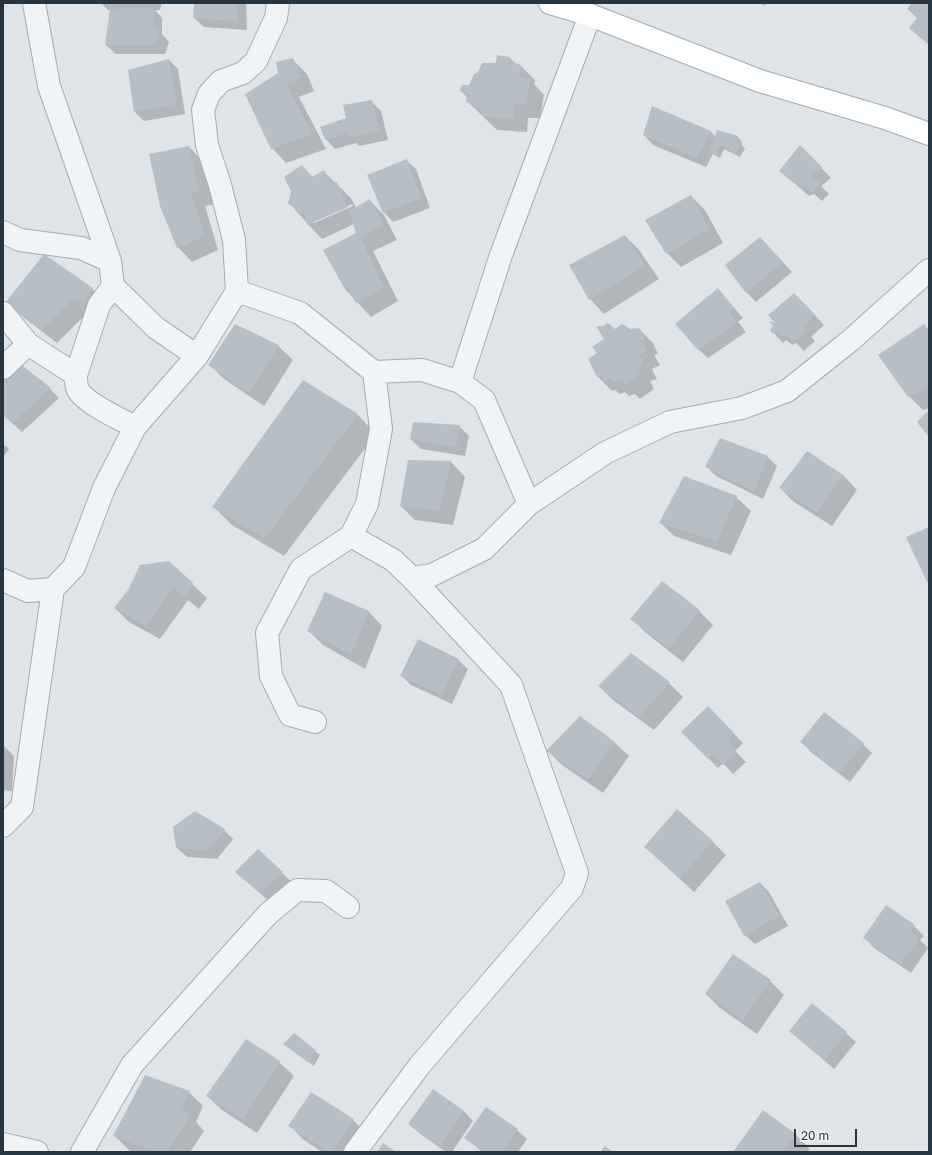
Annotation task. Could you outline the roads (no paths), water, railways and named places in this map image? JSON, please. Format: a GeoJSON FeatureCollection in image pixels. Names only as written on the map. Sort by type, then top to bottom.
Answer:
{"type":"FeatureCollection","features":[{"type":"Feature","properties":{"kind":"main road"},"geometry":{"type":"LineString","coordinates":[[550,3],[590,15],[760,81],[884,118],[929,134]]}},
{"type":"Feature","properties":{"kind":"street"},"geometry":{"type":"LineString","coordinates":[[34,3],[49,86],[110,261],[113,286],[156,328],[197,356]]}},
{"type":"Feature","properties":{"kind":"street"},"geometry":{"type":"LineString","coordinates":[[3,826],[22,807],[53,589],[74,567],[104,488],[135,427],[197,356],[236,291],[234,240],[220,185],[207,145],[202,110],[210,94],[222,81],[243,72],[256,61],[276,18],[278,3]]}},
{"type":"Feature","properties":{"kind":"street"},"geometry":{"type":"LineString","coordinates":[[460,382],[502,254],[590,15]]}},
{"type":"Feature","properties":{"kind":"street"},"geometry":{"type":"LineString","coordinates":[[3,232],[20,240],[81,248],[110,261]]}},
{"type":"Feature","properties":{"kind":"street"},"geometry":{"type":"LineString","coordinates":[[412,578],[432,575],[484,549],[529,504],[606,453],[670,422],[742,408],[787,391],[851,340],[929,270]]}},
{"type":"Feature","properties":{"kind":"street"},"geometry":{"type":"LineString","coordinates":[[113,286],[99,305],[76,375],[76,385],[80,393],[89,401],[135,427]]}},
{"type":"Feature","properties":{"kind":"street"},"geometry":{"type":"LineString","coordinates":[[236,291],[300,313],[374,372],[422,370],[460,382],[484,400],[529,504]]}},
{"type":"Feature","properties":{"kind":"street"},"geometry":{"type":"LineString","coordinates":[[3,313],[28,344],[76,375]]}},
{"type":"Feature","properties":{"kind":"street"},"geometry":{"type":"LineString","coordinates":[[3,368],[28,344]]}},
{"type":"Feature","properties":{"kind":"street"},"geometry":{"type":"LineString","coordinates":[[315,722],[290,715],[272,676],[268,633],[301,569],[351,536],[367,504],[381,429],[374,372]]}},
{"type":"Feature","properties":{"kind":"street"},"geometry":{"type":"LineString","coordinates":[[351,536],[393,560],[412,578],[511,685],[577,873],[572,888],[420,1064],[355,1152]]}},
{"type":"Feature","properties":{"kind":"street"},"geometry":{"type":"LineString","coordinates":[[3,580],[28,592],[53,589]]}},
{"type":"Feature","properties":{"kind":"street"},"geometry":{"type":"LineString","coordinates":[[82,1152],[132,1065],[268,914],[297,890],[326,891],[348,907]]}},
{"type":"Feature","properties":{"kind":"street"},"geometry":{"type":"LineString","coordinates":[[3,1144],[37,1152]]}}]}
